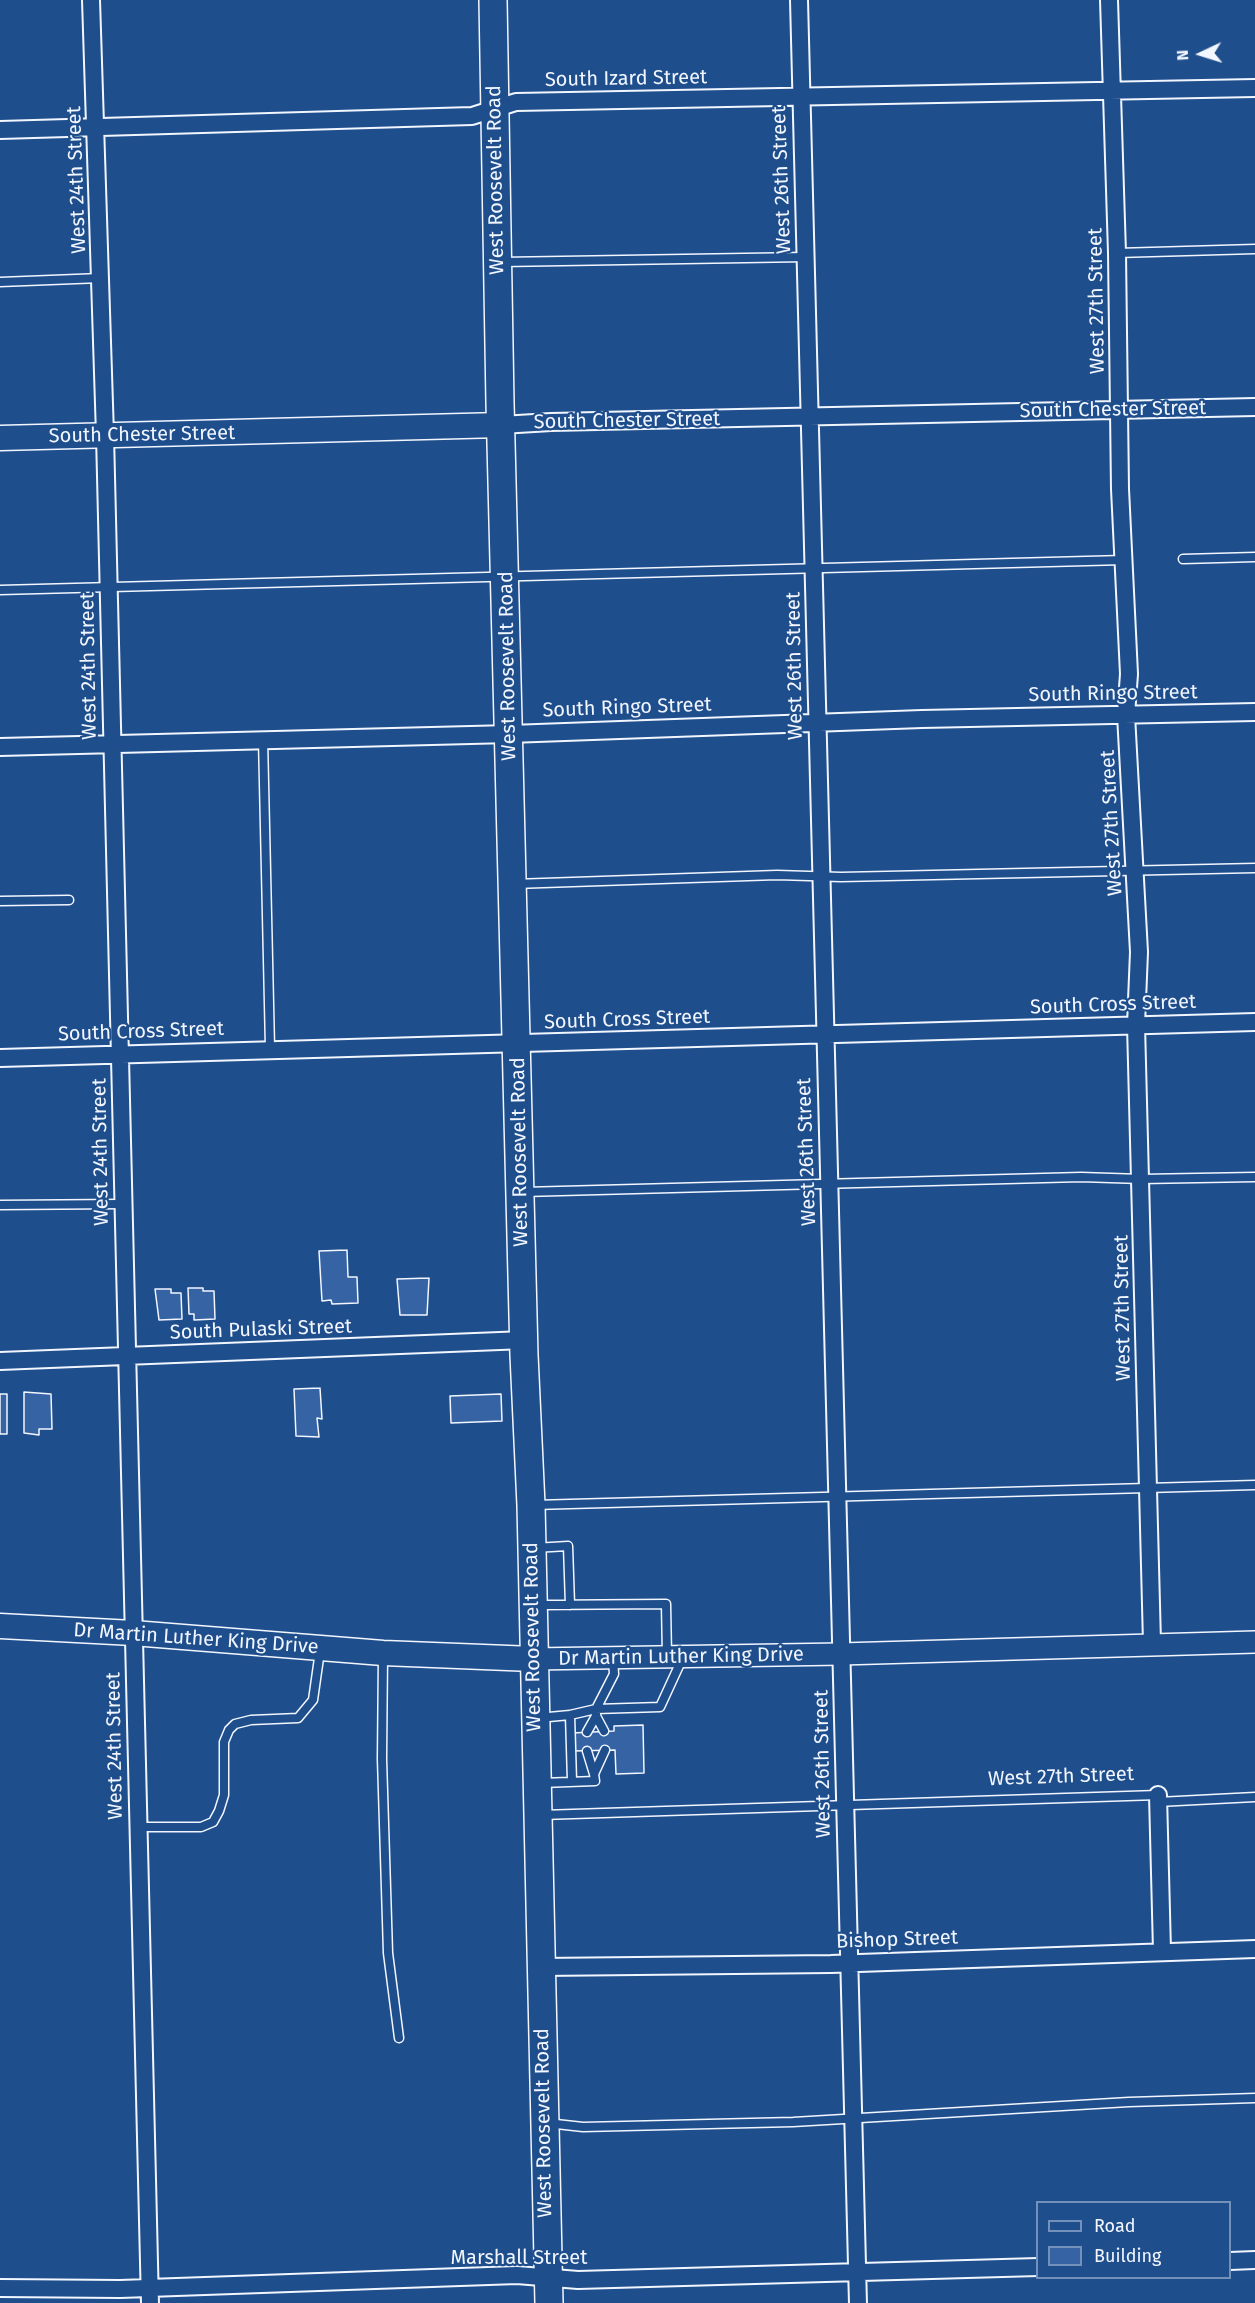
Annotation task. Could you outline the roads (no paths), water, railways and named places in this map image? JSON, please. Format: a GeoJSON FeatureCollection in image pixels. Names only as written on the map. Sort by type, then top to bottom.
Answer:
{"type":"FeatureCollection","features":[{"type":"Feature","properties":{"kind":"main road","name":"West Roosevelt Road"},"geometry":{"type":"LineString","coordinates":[[493,0],[501,425],[520,1192],[531,1505],[535,1783],[549,2303]]}},
{"type":"Feature","properties":{"kind":"main road","name":"South Chester Street"},"geometry":{"type":"LineString","coordinates":[[0,438],[501,425]]}},
{"type":"Feature","properties":{"kind":"main road","name":"Dr Martin Luther King Drive"},"geometry":{"type":"LineString","coordinates":[[0,1626],[134,1633],[383,1653],[533,1659]]}},
{"type":"Feature","properties":{"kind":"street","name":"West 24th Street"},"geometry":{"type":"LineString","coordinates":[[91,0],[105,435],[150,2295]]}},
{"type":"Feature","properties":{"kind":"street","name":"West 26th Street"},"geometry":{"type":"LineString","coordinates":[[799,0],[858,2303]]}},
{"type":"Feature","properties":{"kind":"street","name":"West 27th Street"},"geometry":{"type":"LineString","coordinates":[[1109,0],[1117,253],[1119,489],[1129,674],[1126,715],[1139,952],[1136,1025],[1152,1643]]}},
{"type":"Feature","properties":{"kind":"street","name":"South Izard Street"},"geometry":{"type":"LineString","coordinates":[[0,130],[96,129],[472,116],[516,102],[1255,88]]}},
{"type":"Feature","properties":{"kind":"street","name":"South Chester Street"},"geometry":{"type":"LineString","coordinates":[[501,425],[1255,407]]}},
{"type":"Feature","properties":{"kind":"street","name":"South Ringo Street"},"geometry":{"type":"LineString","coordinates":[[0,747],[510,734],[818,722],[1255,712]]}},
{"type":"Feature","properties":{"kind":"street","name":"South Cross Street"},"geometry":{"type":"LineString","coordinates":[[0,1058],[270,1048],[518,1044],[1255,1022]]}},
{"type":"Feature","properties":{"kind":"street","name":"South Pulaski Street"},"geometry":{"type":"LineString","coordinates":[[0,1360],[127,1357],[525,1340]]}},
{"type":"Feature","properties":{"kind":"street","name":"Dr Martin Luther King Drive"},"geometry":{"type":"LineString","coordinates":[[533,1659],[841,1654],[1152,1643],[1255,1642]]}},
{"type":"Feature","properties":{"kind":"street","name":"West 27th Street"},"geometry":{"type":"LineString","coordinates":[[1158,1799],[1162,1951]]}},
{"type":"Feature","properties":{"kind":"street","name":"Bishop Street"},"geometry":{"type":"LineString","coordinates":[[541,1967],[849,1963],[1255,1949]]}},
{"type":"Feature","properties":{"kind":"street"},"geometry":{"type":"LineString","coordinates":[[1231,2261],[1255,2260]]}},
{"type":"Feature","properties":{"kind":"street","name":"Marshall Street"},"geometry":{"type":"LineString","coordinates":[[0,2288],[150,2295],[548,2276],[578,2280],[1036,2267]]}},
{"type":"Feature","properties":{"kind":"lane"},"geometry":{"type":"LineString","coordinates":[[1117,253],[1255,249]]}},
{"type":"Feature","properties":{"kind":"lane"},"geometry":{"type":"LineString","coordinates":[[498,262],[806,257]]}},
{"type":"Feature","properties":{"kind":"lane"},"geometry":{"type":"LineString","coordinates":[[0,282],[100,278]]}},
{"type":"Feature","properties":{"kind":"lane"},"geometry":{"type":"LineString","coordinates":[[1183,559],[1255,557]]}},
{"type":"Feature","properties":{"kind":"lane"},"geometry":{"type":"LineString","coordinates":[[0,590],[108,585],[1124,560]]}},
{"type":"Feature","properties":{"kind":"lane"},"geometry":{"type":"LineString","coordinates":[[263,739],[270,1048]]}},
{"type":"Feature","properties":{"kind":"lane"},"geometry":{"type":"LineString","coordinates":[[514,884],[821,875],[841,877],[1255,868]]}},
{"type":"Feature","properties":{"kind":"lane"},"geometry":{"type":"LineString","coordinates":[[0,901],[69,900]]}},
{"type":"Feature","properties":{"kind":"lane"},"geometry":{"type":"LineString","coordinates":[[520,1192],[1081,1177],[1141,1179],[1255,1177]]}},
{"type":"Feature","properties":{"kind":"lane"},"geometry":{"type":"LineString","coordinates":[[0,1205],[123,1204]]}},
{"type":"Feature","properties":{"kind":"lane"},"geometry":{"type":"LineString","coordinates":[[531,1505],[1148,1486],[1255,1485]]}},
{"type":"Feature","properties":{"kind":"lane"},"geometry":{"type":"LineString","coordinates":[[532,1548],[568,1546],[570,1605]]}},
{"type":"Feature","properties":{"kind":"lane"},"geometry":{"type":"LineString","coordinates":[[532,1605],[666,1604],[677,1674],[660,1707],[534,1718]]}},
{"type":"Feature","properties":{"kind":"lane"},"geometry":{"type":"LineString","coordinates":[[138,1827],[201,1827],[213,1822],[224,1795],[224,1742],[229,1730],[235,1724],[251,1720],[298,1718],[313,1700],[321,1648]]}},
{"type":"Feature","properties":{"kind":"lane"},"geometry":{"type":"LineString","coordinates":[[383,1653],[382,1759],[388,1953],[399,2038]]}},
{"type":"Feature","properties":{"kind":"lane"},"geometry":{"type":"LineString","coordinates":[[586,1732],[614,1674],[613,1658]]}},
{"type":"Feature","properties":{"kind":"lane"},"geometry":{"type":"LineString","coordinates":[[596,1713],[604,1731]]}},
{"type":"Feature","properties":{"kind":"lane"},"geometry":{"type":"LineString","coordinates":[[570,1715],[572,1781]]}},
{"type":"Feature","properties":{"kind":"lane"},"geometry":{"type":"LineString","coordinates":[[594,1774],[605,1750]]}},
{"type":"Feature","properties":{"kind":"lane"},"geometry":{"type":"LineString","coordinates":[[535,1783],[595,1781],[587,1751]]}},
{"type":"Feature","properties":{"kind":"lane"},"geometry":{"type":"LineString","coordinates":[[1158,1799],[1255,1797]]}},
{"type":"Feature","properties":{"kind":"lane","name":"West 27th Street"},"geometry":{"type":"LineString","coordinates":[[536,1815],[845,1804],[1158,1799]]}},
{"type":"Feature","properties":{"kind":"lane"},"geometry":{"type":"LineString","coordinates":[[544,2123],[584,2127],[854,2118],[1129,2102],[1255,2098]]}}]}
